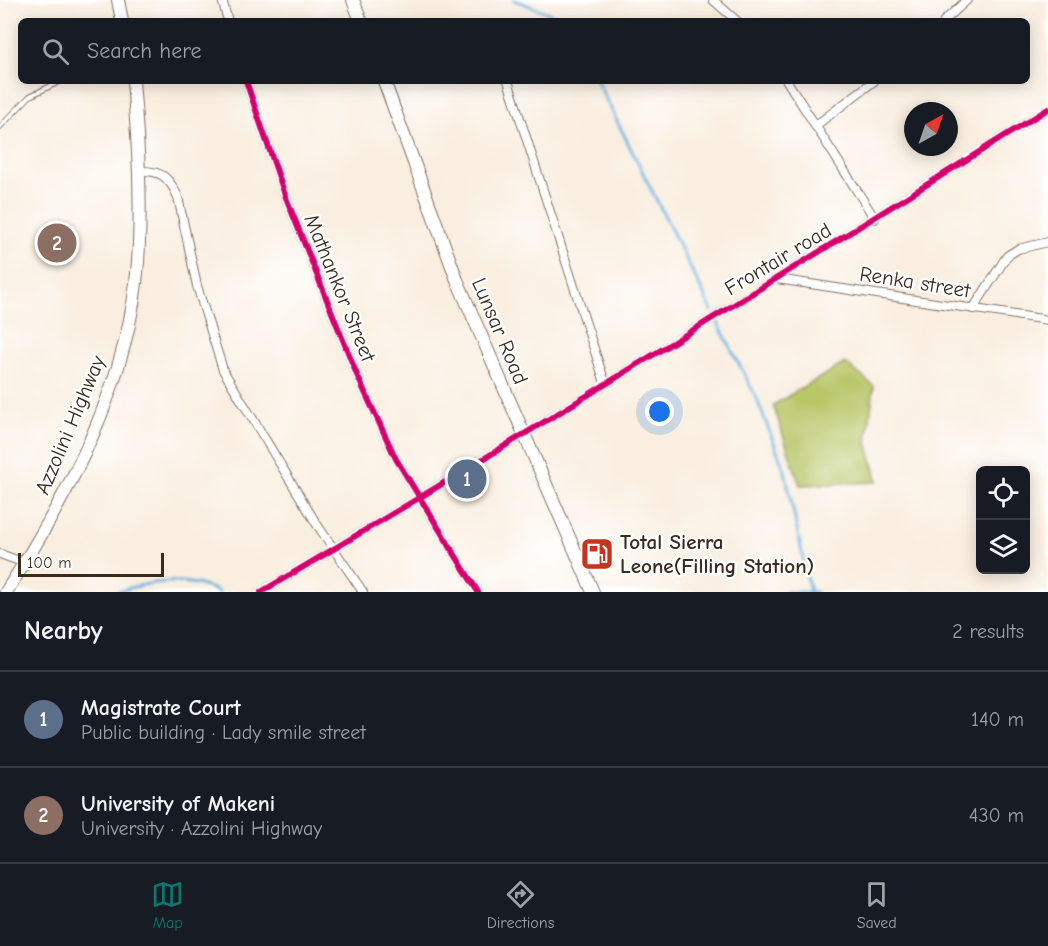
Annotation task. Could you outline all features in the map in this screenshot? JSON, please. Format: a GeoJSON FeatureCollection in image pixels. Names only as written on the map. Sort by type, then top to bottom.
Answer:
{"type":"FeatureCollection","features":[{"type":"Feature","properties":{"kind":"main road"},"geometry":{"type":"LineString","coordinates":[[118,0],[121,18]]}},
{"type":"Feature","properties":{"kind":"main road"},"geometry":{"type":"LineString","coordinates":[[353,0],[360,18]]}},
{"type":"Feature","properties":{"kind":"main road","name":"Azzolini Highway"},"geometry":{"type":"LineString","coordinates":[[6,592],[25,563],[83,456],[118,362],[134,296],[138,264],[139,171],[133,84]]}},
{"type":"Feature","properties":{"kind":"main road","name":"Lunsar Road"},"geometry":{"type":"LineString","coordinates":[[385,84],[433,218],[522,434],[593,592]]}},
{"type":"Feature","properties":{"kind":"street"},"geometry":{"type":"LineString","coordinates":[[222,0],[227,18]]}},
{"type":"Feature","properties":{"kind":"street"},"geometry":{"type":"LineString","coordinates":[[713,0],[734,18]]}},
{"type":"Feature","properties":{"kind":"street"},"geometry":{"type":"LineString","coordinates":[[947,18],[967,0]]}},
{"type":"Feature","properties":{"kind":"street","name":"Mathankor Street"},"geometry":{"type":"LineString","coordinates":[[247,84],[285,195],[325,300],[396,459],[419,500]]}},
{"type":"Feature","properties":{"kind":"street"},"geometry":{"type":"LineString","coordinates":[[509,84],[605,383]]}},
{"type":"Feature","properties":{"kind":"street"},"geometry":{"type":"LineString","coordinates":[[789,84],[875,219]]}},
{"type":"Feature","properties":{"kind":"street"},"geometry":{"type":"LineString","coordinates":[[815,126],[870,84]]}},
{"type":"Feature","properties":{"kind":"street","name":"Frontair road"},"geometry":{"type":"LineString","coordinates":[[261,592],[419,500],[522,434],[875,219],[1048,109]]}},
{"type":"Feature","properties":{"kind":"street"},"geometry":{"type":"LineString","coordinates":[[139,171],[163,174],[171,181],[181,205],[210,333],[223,370],[363,592]]}},
{"type":"Feature","properties":{"kind":"street"},"geometry":{"type":"LineString","coordinates":[[973,309],[1007,256],[1018,249],[1048,242]]}},
{"type":"Feature","properties":{"kind":"street","name":"Renka street"},"geometry":{"type":"LineString","coordinates":[[777,279],[1048,320]]}},
{"type":"Feature","properties":{"kind":"street"},"geometry":{"type":"LineString","coordinates":[[419,500],[478,592]]}},
{"type":"Feature","properties":{"kind":"street"},"geometry":{"type":"LineString","coordinates":[[0,554],[25,563]]}},
{"type":"Feature","properties":{"kind":"lane"},"geometry":{"type":"LineString","coordinates":[[0,127],[30,96],[55,84]]}},
{"type":"Feature","properties":{"kind":"green space"},"geometry":{"type":"Polygon","coordinates":[[[845,363],[874,386],[867,442],[878,482],[800,485],[773,405],[845,363]]]}},
{"type":"Feature","properties":{"kind":"waterway"},"geometry":{"type":"LineString","coordinates":[[514,0],[549,13],[554,18]]}},
{"type":"Feature","properties":{"kind":"waterway"},"geometry":{"type":"LineString","coordinates":[[598,84],[712,311]]}},
{"type":"Feature","properties":{"kind":"waterway"},"geometry":{"type":"LineString","coordinates":[[717,321],[756,397],[785,471],[810,592]]}},
{"type":"Feature","properties":{"kind":"waterway"},"geometry":{"type":"LineString","coordinates":[[117,592],[142,585],[168,582],[194,584],[219,592]]}},
{"type":"Feature","properties":{"kind":"waterway"},"geometry":{"type":"LineString","coordinates":[[786,592],[816,592]]}},
{"type":"Feature","properties":{"kind":"cycle path"},"geometry":{"type":"LineString","coordinates":[[247,84],[285,195],[357,375],[396,459],[478,592]]}},
{"type":"Feature","properties":{"kind":"cycle path"},"geometry":{"type":"LineString","coordinates":[[261,592],[558,414],[1048,109]]}},
{"type":"Feature","properties":{"kind":"place","name":"University of Makeni"},"geometry":{"type":"Point","coordinates":[57,243]}},
{"type":"Feature","properties":{"kind":"place","name":"Magistrate Court"},"geometry":{"type":"Point","coordinates":[467,479]}},
{"type":"Feature","properties":{"kind":"place","name":"Total Sierra Leone(Filling Station)"},"geometry":{"type":"Point","coordinates":[597,554]}}]}
